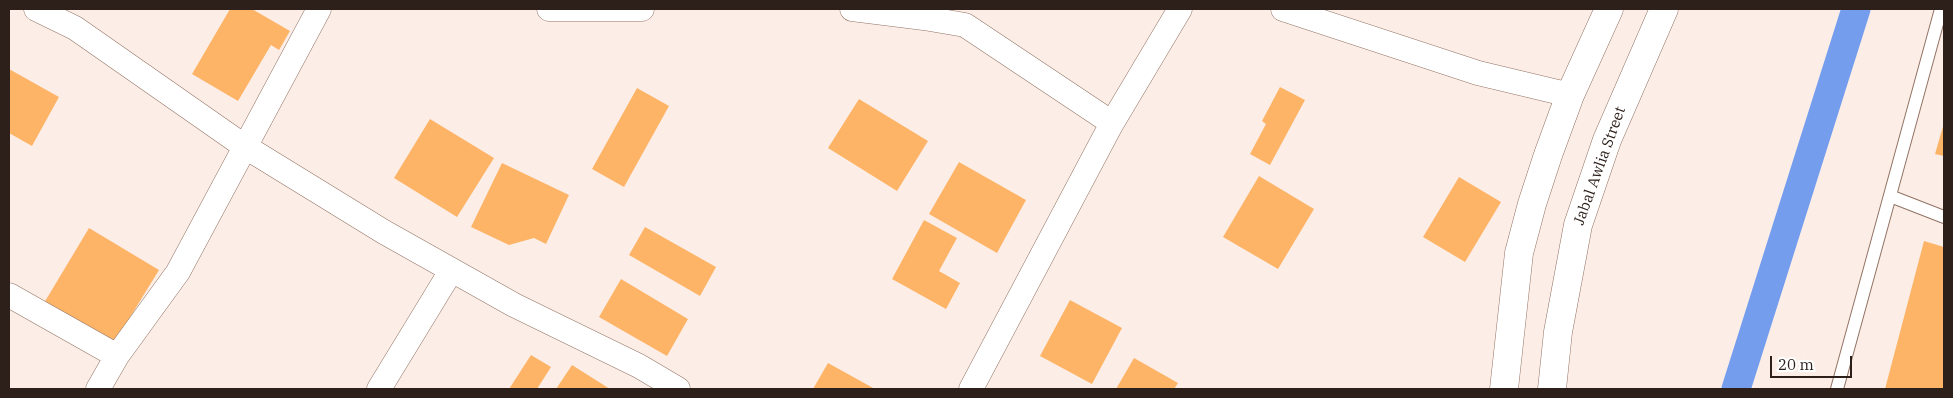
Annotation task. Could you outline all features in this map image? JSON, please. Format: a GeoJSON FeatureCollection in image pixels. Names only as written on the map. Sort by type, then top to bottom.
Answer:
{"type":"FeatureCollection","features":[{"type":"Feature","properties":{"kind":"highway"},"geometry":{"type":"LineString","coordinates":[[1503,389],[1519,253],[1548,155],[1570,95],[1609,9]]}},
{"type":"Feature","properties":{"kind":"highway","name":"Jabal Awlia Street"},"geometry":{"type":"LineString","coordinates":[[1552,389],[1558,332],[1578,225],[1607,140],[1664,9]]}},
{"type":"Feature","properties":{"kind":"street"},"geometry":{"type":"LineString","coordinates":[[36,9],[78,18],[244,146],[451,271],[514,305],[639,366],[678,389]]}},
{"type":"Feature","properties":{"kind":"street"},"geometry":{"type":"LineString","coordinates":[[98,389],[117,356],[178,272],[319,9]]}},
{"type":"Feature","properties":{"kind":"street"},"geometry":{"type":"LineString","coordinates":[[549,9],[642,9]]}},
{"type":"Feature","properties":{"kind":"street"},"geometry":{"type":"LineString","coordinates":[[852,9],[965,25],[1112,123]]}},
{"type":"Feature","properties":{"kind":"street"},"geometry":{"type":"LineString","coordinates":[[971,389],[1112,123],[1180,9]]}},
{"type":"Feature","properties":{"kind":"street"},"geometry":{"type":"LineString","coordinates":[[1283,9],[1478,73],[1570,95]]}},
{"type":"Feature","properties":{"kind":"street"},"geometry":{"type":"LineString","coordinates":[[379,389],[451,271]]}},
{"type":"Feature","properties":{"kind":"street"},"geometry":{"type":"LineString","coordinates":[[9,295],[117,356]]}},
{"type":"Feature","properties":{"kind":"lane"},"geometry":{"type":"LineString","coordinates":[[1837,389],[1941,9]]}},
{"type":"Feature","properties":{"kind":"lane"},"geometry":{"type":"LineString","coordinates":[[1890,196],[1944,217]]}},
{"type":"Feature","properties":{"kind":"building"},"geometry":{"type":"Polygon","coordinates":[[[230,9],[252,9],[290,31],[279,50],[271,45],[238,101],[192,74],[230,9]]]}},
{"type":"Feature","properties":{"kind":"building"},"geometry":{"type":"Polygon","coordinates":[[[9,69],[59,97],[32,146],[9,133],[9,69]]]}},
{"type":"Feature","properties":{"kind":"building"},"geometry":{"type":"Polygon","coordinates":[[[1280,87],[1305,100],[1270,165],[1250,154],[1266,124],[1262,121],[1280,87]]]}},
{"type":"Feature","properties":{"kind":"building"},"geometry":{"type":"Polygon","coordinates":[[[637,88],[669,106],[624,187],[592,169],[637,88]]]}},
{"type":"Feature","properties":{"kind":"building"},"geometry":{"type":"Polygon","coordinates":[[[859,99],[928,141],[897,191],[828,148],[859,99]]]}},
{"type":"Feature","properties":{"kind":"building"},"geometry":{"type":"Polygon","coordinates":[[[430,119],[494,158],[457,217],[394,178],[430,119]]]}},
{"type":"Feature","properties":{"kind":"building"},"geometry":{"type":"Polygon","coordinates":[[[1944,123],[1944,156],[1935,154],[1944,123]]]}},
{"type":"Feature","properties":{"kind":"building"},"geometry":{"type":"Polygon","coordinates":[[[959,162],[1026,200],[997,253],[929,214],[959,162]]]}},
{"type":"Feature","properties":{"kind":"building"},"geometry":{"type":"Polygon","coordinates":[[[502,163],[569,195],[546,244],[534,238],[509,245],[471,227],[502,163]]]}},
{"type":"Feature","properties":{"kind":"building"},"geometry":{"type":"Polygon","coordinates":[[[1259,176],[1314,209],[1278,269],[1223,237],[1259,176]]]}},
{"type":"Feature","properties":{"kind":"building"},"geometry":{"type":"Polygon","coordinates":[[[1459,177],[1501,202],[1465,262],[1423,237],[1459,177]]]}},
{"type":"Feature","properties":{"kind":"building"},"geometry":{"type":"Polygon","coordinates":[[[924,220],[957,238],[939,271],[960,283],[946,309],[892,279],[924,220]]]}},
{"type":"Feature","properties":{"kind":"building"},"geometry":{"type":"Polygon","coordinates":[[[645,227],[716,267],[700,296],[629,255],[645,227]]]}},
{"type":"Feature","properties":{"kind":"building"},"geometry":{"type":"Polygon","coordinates":[[[89,228],[159,270],[113,345],[44,303],[89,228]]]}},
{"type":"Feature","properties":{"kind":"building"},"geometry":{"type":"Polygon","coordinates":[[[1924,241],[1944,247],[1944,389],[1885,389],[1924,241]]]}},
{"type":"Feature","properties":{"kind":"building"},"geometry":{"type":"Polygon","coordinates":[[[621,279],[688,319],[667,356],[599,317],[621,279]]]}},
{"type":"Feature","properties":{"kind":"building"},"geometry":{"type":"Polygon","coordinates":[[[1070,300],[1122,328],[1092,384],[1040,356],[1070,300]]]}},
{"type":"Feature","properties":{"kind":"building"},"geometry":{"type":"Polygon","coordinates":[[[531,355],[551,367],[537,389],[509,389],[531,355]]]}},
{"type":"Feature","properties":{"kind":"building"},"geometry":{"type":"Polygon","coordinates":[[[1134,358],[1178,383],[1174,389],[1116,389],[1134,358]]]}},
{"type":"Feature","properties":{"kind":"building"},"geometry":{"type":"Polygon","coordinates":[[[828,363],[875,389],[813,389],[828,363]]]}},
{"type":"Feature","properties":{"kind":"building"},"geometry":{"type":"Polygon","coordinates":[[[572,365],[610,389],[556,389],[572,365]]]}},
{"type":"Feature","properties":{"kind":"waterway"},"geometry":{"type":"LineString","coordinates":[[1736,389],[1856,9]]}}]}
